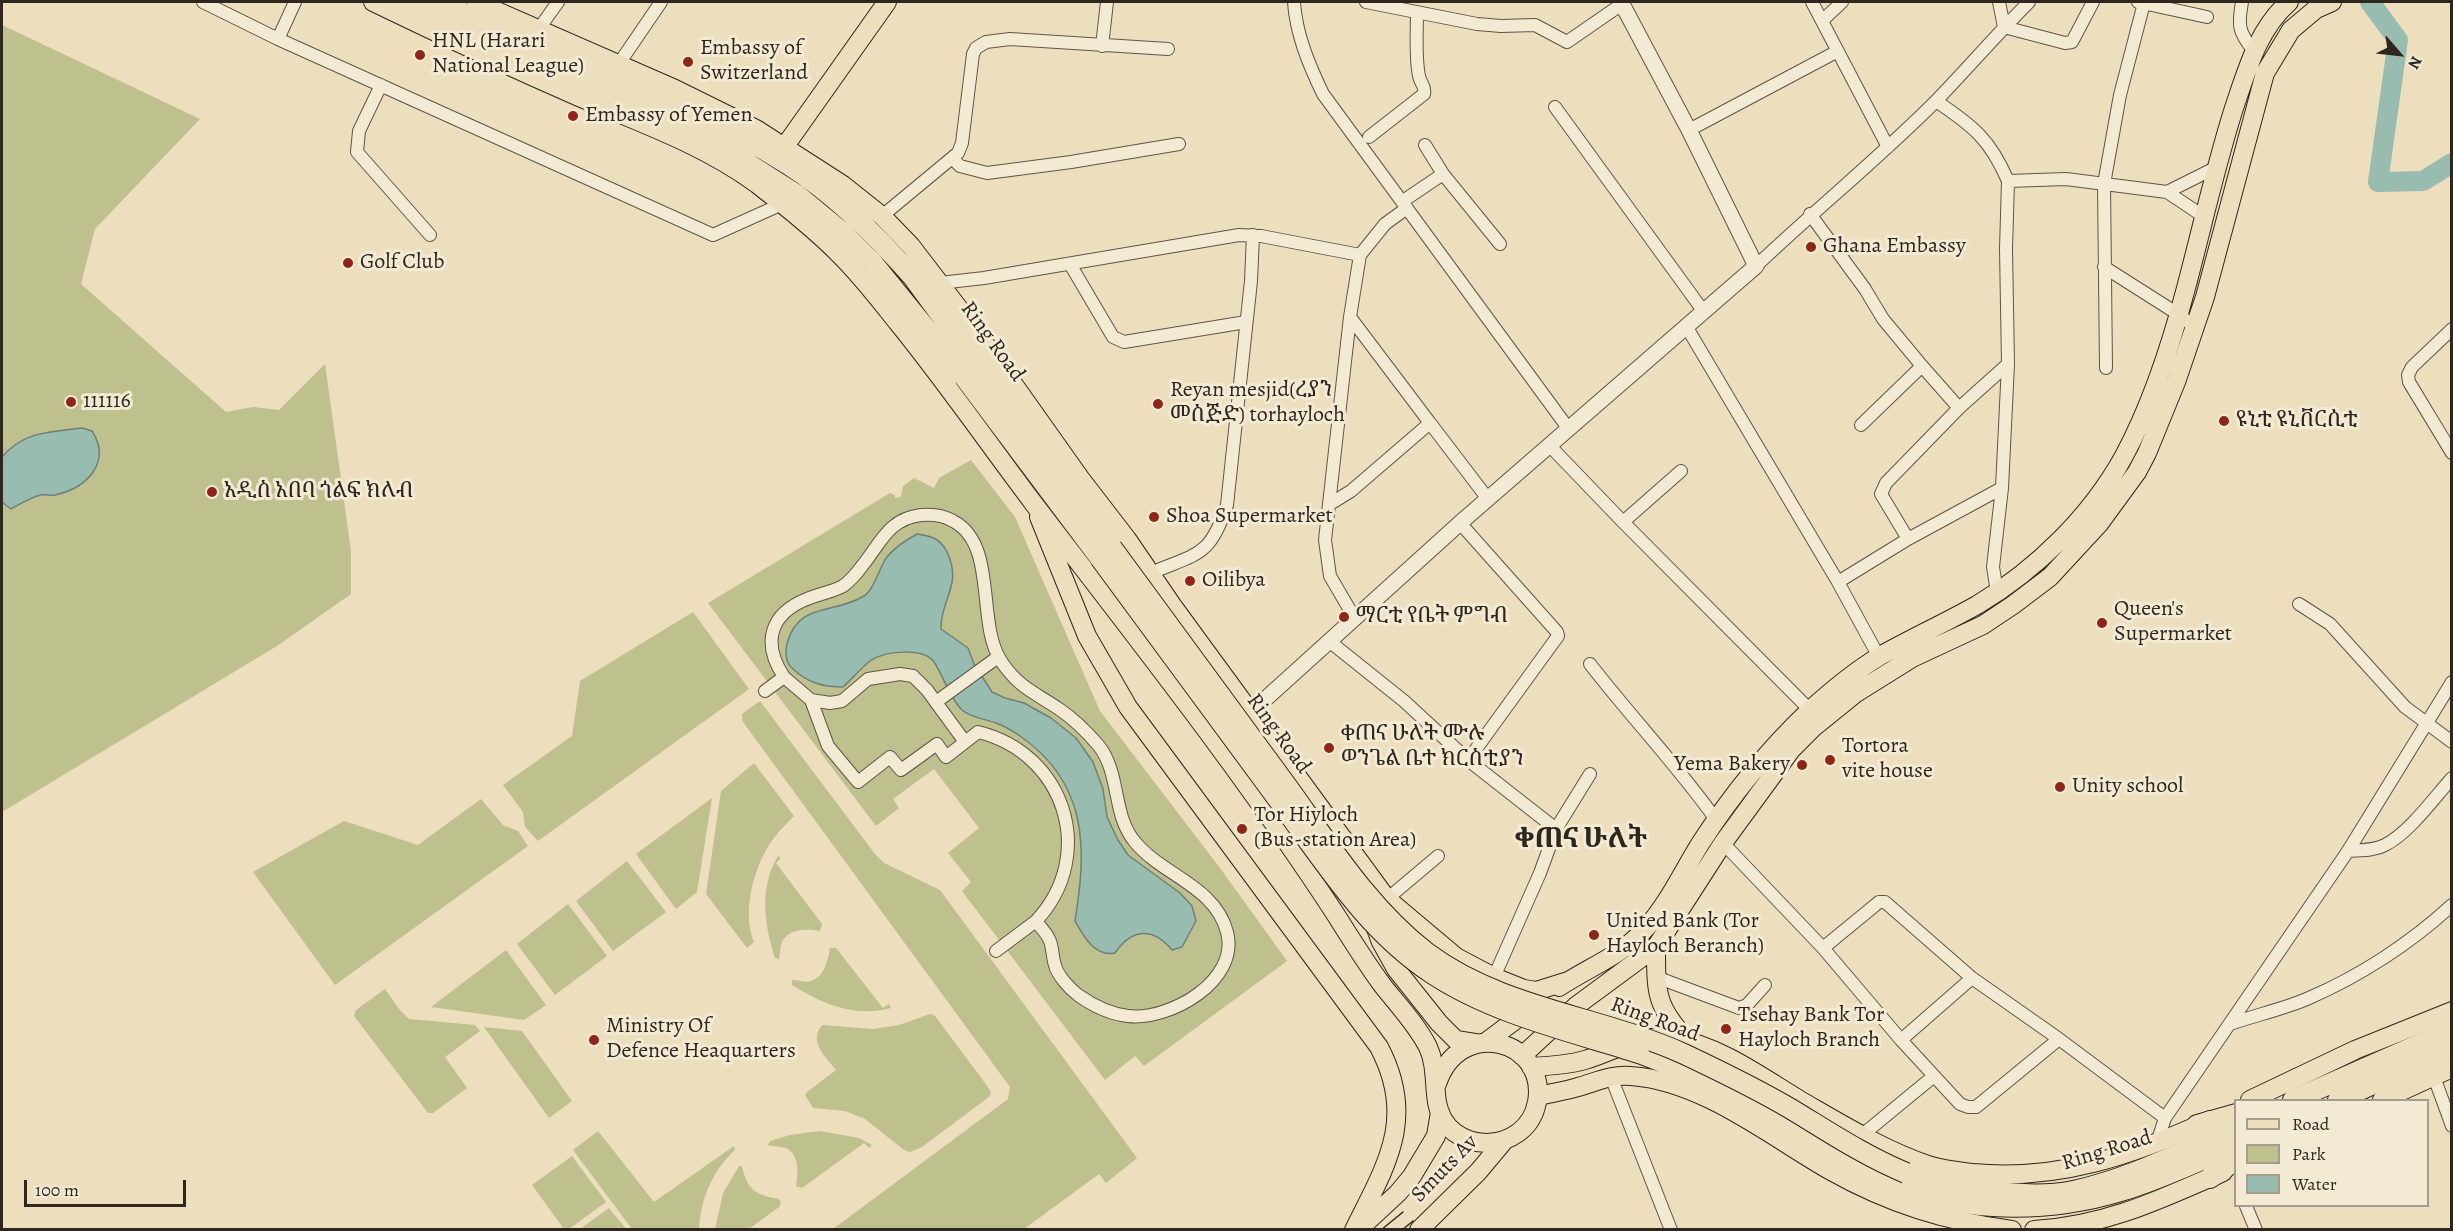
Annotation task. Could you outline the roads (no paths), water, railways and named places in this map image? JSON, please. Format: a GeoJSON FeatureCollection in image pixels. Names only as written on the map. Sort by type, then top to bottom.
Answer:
{"type":"FeatureCollection","features":[{"type":"Feature","properties":{"kind":"highway"},"geometry":{"type":"LineString","coordinates":[[405,2],[709,139],[797,195],[843,233],[872,262],[1106,553]]}},
{"type":"Feature","properties":{"kind":"highway","name":"Ring Road"},"geometry":{"type":"LineString","coordinates":[[440,2],[664,100],[754,145],[790,166],[834,198],[886,247],[913,277],[952,328],[1106,553],[1339,882],[1376,927],[1410,957],[1453,986],[1490,1005],[1639,1053],[1715,1085],[1855,1167],[1903,1180],[2015,1194],[2072,1191],[2128,1175],[2234,1128]]}},
{"type":"Feature","properties":{"kind":"highway"},"geometry":{"type":"LineString","coordinates":[[916,316],[946,382]]}},
{"type":"Feature","properties":{"kind":"highway"},"geometry":{"type":"LineString","coordinates":[[952,328],[1002,370]]}},
{"type":"Feature","properties":{"kind":"highway"},"geometry":{"type":"LineString","coordinates":[[2302,1096],[2451,1030]]}},
{"type":"Feature","properties":{"kind":"highway"},"geometry":{"type":"LineString","coordinates":[[2342,1099],[2451,1048]]}},
{"type":"Feature","properties":{"kind":"highway"},"geometry":{"type":"LineString","coordinates":[[2197,1125],[2234,1114]]}},
{"type":"Feature","properties":{"kind":"highway","name":"Ring Road"},"geometry":{"type":"LineString","coordinates":[[1903,1180],[1935,1198],[1982,1205],[2031,1208],[2121,1191],[2234,1145]]}},
{"type":"Feature","properties":{"kind":"highway"},"geometry":{"type":"LineString","coordinates":[[2210,1178],[2234,1167]]}},
{"type":"Feature","properties":{"kind":"main road"},"geometry":{"type":"LineString","coordinates":[[373,2],[734,169],[782,204],[838,252],[946,382],[1034,504],[1187,703],[1289,844],[1372,970],[1423,1039],[1432,1060],[1437,1084]]}},
{"type":"Feature","properties":{"kind":"main road"},"geometry":{"type":"LineString","coordinates":[[476,2],[503,7],[538,30],[675,89],[783,144],[843,185],[882,216],[911,246],[973,327],[1387,899],[1456,957],[1494,977],[1524,989],[1536,991],[1568,981]]}},
{"type":"Feature","properties":{"kind":"main road"},"geometry":{"type":"LineString","coordinates":[[783,144],[880,2]]}},
{"type":"Feature","properties":{"kind":"main road"},"geometry":{"type":"LineString","coordinates":[[783,144],[887,2]]}},
{"type":"Feature","properties":{"kind":"main road"},"geometry":{"type":"LineString","coordinates":[[1527,1061],[1585,999],[1656,947],[1723,843],[1758,779],[1810,710],[1848,678],[1879,657],[1997,592],[2065,535],[2105,486],[2138,430],[2178,314],[2215,168],[2254,51],[2265,30],[2289,2]]}},
{"type":"Feature","properties":{"kind":"main road"},"geometry":{"type":"LineString","coordinates":[[1361,865],[1369,907],[1381,942],[1396,969],[1448,1031],[1456,1040],[1481,1042],[1499,1043],[1512,1048],[1527,1061],[1536,1080],[1538,1096],[1535,1110],[1528,1123],[1518,1134],[1504,1141],[1489,1144],[1473,1142],[1459,1136],[1448,1126],[1440,1112],[1436,1098],[1441,1070],[1450,1058],[1461,1049],[1481,1042],[1568,981],[1630,944],[1656,917],[1717,821],[1758,779],[1814,727],[1856,693],[1912,658],[1983,625],[2031,591],[2067,559],[2099,524],[2137,472],[2158,428],[2196,328],[2265,73],[2291,30],[2324,5]]}},
{"type":"Feature","properties":{"kind":"main road"},"geometry":{"type":"LineString","coordinates":[[1034,504],[1087,636],[1128,707],[1379,1047],[1389,1066],[1395,1086],[1394,1138],[1389,1160],[1356,1230]]}},
{"type":"Feature","properties":{"kind":"main road"},"geometry":{"type":"LineString","coordinates":[[1656,947],[1656,977],[1663,1011],[1689,1043]]}},
{"type":"Feature","properties":{"kind":"main road"},"geometry":{"type":"LineString","coordinates":[[2254,1099],[2355,1050],[2451,1011]]}},
{"type":"Feature","properties":{"kind":"main road"},"geometry":{"type":"LineString","coordinates":[[1527,1061],[1583,1061],[1632,1043],[1660,1037],[1672,1038],[1707,1048],[1861,1136],[1930,1166],[2010,1176],[2038,1174],[2102,1162],[2157,1143],[2234,1107]]}},
{"type":"Feature","properties":{"kind":"main road"},"geometry":{"type":"LineString","coordinates":[[2386,1099],[2451,1068]]}},
{"type":"Feature","properties":{"kind":"main road"},"geometry":{"type":"LineString","coordinates":[[1538,1096],[1611,1077],[1630,1076],[1658,1080],[1725,1107],[1832,1171],[1875,1194],[1908,1208],[1968,1224],[2012,1230]]}},
{"type":"Feature","properties":{"kind":"main road","name":"Smuts Av"},"geometry":{"type":"LineString","coordinates":[[1356,1230],[1398,1193],[1412,1176],[1436,1136],[1440,1112]]}},
{"type":"Feature","properties":{"kind":"main road","name":"Smuts Av"},"geometry":{"type":"LineString","coordinates":[[1419,1230],[1478,1173],[1504,1141]]}},
{"type":"Feature","properties":{"kind":"main road"},"geometry":{"type":"LineString","coordinates":[[2034,1230],[2088,1223],[2151,1204],[2210,1178]]}},
{"type":"Feature","properties":{"kind":"street"},"geometry":{"type":"LineString","coordinates":[[203,2],[278,39],[713,235],[782,204]]}},
{"type":"Feature","properties":{"kind":"street"},"geometry":{"type":"LineString","coordinates":[[278,39],[295,2]]}},
{"type":"Feature","properties":{"kind":"street"},"geometry":{"type":"LineString","coordinates":[[538,30],[558,2]]}},
{"type":"Feature","properties":{"kind":"street"},"geometry":{"type":"LineString","coordinates":[[618,65],[661,2]]}},
{"type":"Feature","properties":{"kind":"street"},"geometry":{"type":"LineString","coordinates":[[1102,46],[1107,2]]}},
{"type":"Feature","properties":{"kind":"street"},"geometry":{"type":"LineString","coordinates":[[1294,2],[1295,21],[1306,56],[1323,94],[1568,428]]}},
{"type":"Feature","properties":{"kind":"street"},"geometry":{"type":"LineString","coordinates":[[1366,2],[1417,13],[1501,26],[1535,25],[1567,42],[1622,3],[1689,130],[1756,266]]}},
{"type":"Feature","properties":{"kind":"street"},"geometry":{"type":"LineString","coordinates":[[1812,2],[1823,20],[1836,52],[1888,147]]}},
{"type":"Feature","properties":{"kind":"street"},"geometry":{"type":"LineString","coordinates":[[1823,20],[1842,2]]}},
{"type":"Feature","properties":{"kind":"street"},"geometry":{"type":"LineString","coordinates":[[1999,2],[2004,27]]}},
{"type":"Feature","properties":{"kind":"street"},"geometry":{"type":"LineString","coordinates":[[1251,712],[1354,617],[1568,428],[1704,312],[1810,214],[1888,147],[1936,101],[2029,2]]}},
{"type":"Feature","properties":{"kind":"street"},"geometry":{"type":"LineString","coordinates":[[2004,27],[2065,43],[2072,42],[2093,2]]}},
{"type":"Feature","properties":{"kind":"street"},"geometry":{"type":"LineString","coordinates":[[2106,368],[2104,184],[2120,95],[2141,2],[2207,17]]}},
{"type":"Feature","properties":{"kind":"street"},"geometry":{"type":"LineString","coordinates":[[2242,2],[2239,21],[2241,33],[2254,51]]}},
{"type":"Feature","properties":{"kind":"street"},"geometry":{"type":"LineString","coordinates":[[1369,137],[1424,94],[1425,87],[1418,70],[1417,13]]}},
{"type":"Feature","properties":{"kind":"street"},"geometry":{"type":"LineString","coordinates":[[882,216],[953,159],[962,143],[973,54],[976,48],[986,42],[1010,39],[1168,49]]}},
{"type":"Feature","properties":{"kind":"street"},"geometry":{"type":"LineString","coordinates":[[1689,130],[1836,52]]}},
{"type":"Feature","properties":{"kind":"street"},"geometry":{"type":"LineString","coordinates":[[381,85],[359,131],[357,152],[430,235]]}},
{"type":"Feature","properties":{"kind":"street"},"geometry":{"type":"LineString","coordinates":[[1936,101],[1982,137],[1997,156],[2008,181],[2006,249],[2008,364],[2002,489],[1993,567],[1997,592]]}},
{"type":"Feature","properties":{"kind":"street"},"geometry":{"type":"LineString","coordinates":[[1555,107],[1704,312]]}},
{"type":"Feature","properties":{"kind":"street"},"geometry":{"type":"LineString","coordinates":[[953,159],[960,166],[987,173],[1179,144]]}},
{"type":"Feature","properties":{"kind":"street"},"geometry":{"type":"LineString","coordinates":[[1425,145],[1443,174],[1500,244]]}},
{"type":"Feature","properties":{"kind":"street"},"geometry":{"type":"LineString","coordinates":[[2168,192],[2215,168]]}},
{"type":"Feature","properties":{"kind":"street"},"geometry":{"type":"LineString","coordinates":[[1354,617],[1330,576],[1325,540],[1350,317],[1360,255],[1405,204],[1443,174]]}},
{"type":"Feature","properties":{"kind":"street"},"geometry":{"type":"LineString","coordinates":[[2008,181],[2046,178],[2168,192],[2203,216]]}},
{"type":"Feature","properties":{"kind":"street"},"geometry":{"type":"LineString","coordinates":[[1810,214],[1865,289],[1882,319],[1959,408]]}},
{"type":"Feature","properties":{"kind":"street"},"geometry":{"type":"LineString","coordinates":[[940,283],[1070,264],[1239,235],[1253,235],[1360,255]]}},
{"type":"Feature","properties":{"kind":"street"},"geometry":{"type":"LineString","coordinates":[[1151,573],[1200,552],[1212,542],[1227,505],[1251,281],[1253,235]]}},
{"type":"Feature","properties":{"kind":"street"},"geometry":{"type":"LineString","coordinates":[[1070,264],[1113,337],[1118,341],[1124,342],[1246,322]]}},
{"type":"Feature","properties":{"kind":"street"},"geometry":{"type":"LineString","coordinates":[[2104,267],[2196,328]]}},
{"type":"Feature","properties":{"kind":"street"},"geometry":{"type":"LineString","coordinates":[[1350,317],[1488,499]]}},
{"type":"Feature","properties":{"kind":"street"},"geometry":{"type":"LineString","coordinates":[[1686,326],[1838,582],[1879,657]]}},
{"type":"Feature","properties":{"kind":"street"},"geometry":{"type":"LineString","coordinates":[[2451,330],[2412,367],[2408,375],[2409,382],[2451,453]]}},
{"type":"Feature","properties":{"kind":"street"},"geometry":{"type":"LineString","coordinates":[[1908,539],[1881,494],[1886,483],[1959,408],[2008,364]]}},
{"type":"Feature","properties":{"kind":"street"},"geometry":{"type":"LineString","coordinates":[[1861,425],[1922,366]]}},
{"type":"Feature","properties":{"kind":"street"},"geometry":{"type":"LineString","coordinates":[[1330,504],[1351,491],[1430,423]]}},
{"type":"Feature","properties":{"kind":"street"},"geometry":{"type":"LineString","coordinates":[[1549,445],[1810,710]]}},
{"type":"Feature","properties":{"kind":"street"},"geometry":{"type":"LineString","coordinates":[[1623,522],[1681,471]]}},
{"type":"Feature","properties":{"kind":"street"},"geometry":{"type":"LineString","coordinates":[[1838,582],[1908,539],[2002,489]]}},
{"type":"Feature","properties":{"kind":"street"},"geometry":{"type":"LineString","coordinates":[[996,951],[1036,921],[1050,906],[1061,882],[1067,855],[1067,830],[1063,807],[1053,785],[1036,763],[1015,746],[998,737],[978,732],[946,757],[937,744],[900,770],[891,757],[858,782],[828,746],[811,700],[784,677],[774,662],[771,649],[773,628],[782,613],[805,600],[846,584],[892,526],[906,517],[932,514],[954,521],[973,541],[981,561],[989,631],[998,657],[1014,680],[1080,725],[1101,749],[1112,772],[1123,824],[1136,844],[1218,908],[1228,934],[1227,957],[1221,970],[1202,992],[1171,1010],[1129,1016],[1096,1006],[1076,993],[1055,969],[1050,940],[1036,921]]}},
{"type":"Feature","properties":{"kind":"street"},"geometry":{"type":"LineString","coordinates":[[1460,523],[1557,632],[1558,636],[1468,760]]}},
{"type":"Feature","properties":{"kind":"street"},"geometry":{"type":"LineString","coordinates":[[2299,604],[2330,624],[2405,707],[2451,742]]}},
{"type":"Feature","properties":{"kind":"street"},"geometry":{"type":"LineString","coordinates":[[1329,641],[1404,701],[1468,760],[1556,829]]}},
{"type":"Feature","properties":{"kind":"street"},"geometry":{"type":"LineString","coordinates":[[941,698],[998,657]]}},
{"type":"Feature","properties":{"kind":"street"},"geometry":{"type":"LineString","coordinates":[[1590,664],[1717,821]]}},
{"type":"Feature","properties":{"kind":"street"},"geometry":{"type":"LineString","coordinates":[[811,700],[830,703],[842,701],[868,679],[900,674],[913,676],[941,698],[965,742]]}},
{"type":"Feature","properties":{"kind":"street"},"geometry":{"type":"LineString","coordinates":[[765,691],[784,677]]}},
{"type":"Feature","properties":{"kind":"street"},"geometry":{"type":"LineString","coordinates":[[2157,1143],[2165,1118],[2348,851],[2451,682]]}},
{"type":"Feature","properties":{"kind":"street"},"geometry":{"type":"LineString","coordinates":[[1494,977],[1540,873],[1556,829],[1590,774]]}},
{"type":"Feature","properties":{"kind":"street"},"geometry":{"type":"LineString","coordinates":[[2348,851],[2373,849],[2386,845],[2405,830],[2451,778]]}},
{"type":"Feature","properties":{"kind":"street"},"geometry":{"type":"LineString","coordinates":[[1723,843],[1823,948],[1901,1040],[1960,1104],[1976,1107],[2059,1039]]}},
{"type":"Feature","properties":{"kind":"street"},"geometry":{"type":"LineString","coordinates":[[1387,899],[1438,856]]}},
{"type":"Feature","properties":{"kind":"street"},"geometry":{"type":"LineString","coordinates":[[1823,948],[1873,907],[1880,902],[1885,902],[1972,978],[2165,1118]]}},
{"type":"Feature","properties":{"kind":"street"},"geometry":{"type":"LineString","coordinates":[[2230,1024],[2308,999],[2333,986],[2386,956],[2436,920],[2451,905]]}},
{"type":"Feature","properties":{"kind":"street"},"geometry":{"type":"LineString","coordinates":[[1656,977],[1739,1008],[1747,1005],[1765,985]]}},
{"type":"Feature","properties":{"kind":"street"},"geometry":{"type":"LineString","coordinates":[[1901,1040],[1972,978]]}},
{"type":"Feature","properties":{"kind":"street"},"geometry":{"type":"LineString","coordinates":[[1861,1136],[1934,1076]]}},
{"type":"Feature","properties":{"kind":"street"},"geometry":{"type":"LineString","coordinates":[[1611,1077],[1671,1230]]}},
{"type":"Feature","properties":{"kind":"street"},"geometry":{"type":"LineString","coordinates":[[2434,1077],[2447,1104],[2451,1126]]}},
{"type":"Feature","properties":{"kind":"street"},"geometry":{"type":"LineString","coordinates":[[2246,1207],[2256,1230]]}},
{"type":"Feature","properties":{"kind":"water"},"geometry":{"type":"Polygon","coordinates":[[[82,428],[92,431],[99,453],[98,463],[86,480],[67,492],[37,496],[11,509],[2,502],[2,457],[10,448],[38,434],[82,428]]]}},
{"type":"Feature","properties":{"kind":"water"},"geometry":{"type":"Polygon","coordinates":[[[917,534],[938,541],[947,552],[951,564],[952,583],[941,629],[968,648],[974,664],[992,692],[1024,703],[1051,718],[1076,738],[1093,762],[1103,789],[1107,817],[1128,855],[1180,893],[1192,906],[1196,921],[1182,947],[1172,950],[1165,942],[1150,934],[1135,935],[1115,953],[1102,952],[1091,945],[1075,921],[1081,868],[1081,843],[1078,819],[1059,774],[1042,754],[1017,734],[999,724],[974,717],[962,710],[929,657],[913,652],[884,655],[870,661],[843,687],[810,681],[793,669],[787,661],[787,644],[792,630],[799,621],[818,611],[853,602],[864,596],[871,588],[887,557],[917,534]]]}},
{"type":"Feature","properties":{"kind":"waterway"},"geometry":{"type":"LineString","coordinates":[[2370,2],[2398,40],[2378,182],[2423,181],[2452,163]]}},
{"type":"Feature","properties":{"kind":"tram line"},"geometry":{"type":"LineString","coordinates":[[1381,1230],[1403,1212]]}},
{"type":"Feature","properties":{"kind":"tram line"},"geometry":{"type":"LineString","coordinates":[[1402,1230],[1413,1221]]}},
{"type":"Feature","properties":{"kind":"place","name":"HNL (Harari National League)"},"geometry":{"type":"Point","coordinates":[420,55]}},
{"type":"Feature","properties":{"kind":"place","name":"Embassy of Switzerland"},"geometry":{"type":"Point","coordinates":[688,62]}},
{"type":"Feature","properties":{"kind":"place","name":"Embassy of Yemen"},"geometry":{"type":"Point","coordinates":[573,116]}},
{"type":"Feature","properties":{"kind":"place","name":"Ghana Embassy"},"geometry":{"type":"Point","coordinates":[1811,247]}},
{"type":"Feature","properties":{"kind":"place","name":"Golf Club"},"geometry":{"type":"Point","coordinates":[348,263]}},
{"type":"Feature","properties":{"kind":"place","name":"111116"},"geometry":{"type":"Point","coordinates":[71,402]}},
{"type":"Feature","properties":{"kind":"place","name":"Reyan mesjid(ረያን መስጅድ) torhayloch"},"geometry":{"type":"Point","coordinates":[1158,404]}},
{"type":"Feature","properties":{"kind":"place","name":"ዩኒቲ ዩኒቨርሲቲ"},"geometry":{"type":"Point","coordinates":[2224,421]}},
{"type":"Feature","properties":{"kind":"place","name":"አዲስ አበባ ጎልፍ ክለብ"},"geometry":{"type":"Point","coordinates":[212,492]}},
{"type":"Feature","properties":{"kind":"place","name":"Shoa Supermarket"},"geometry":{"type":"Point","coordinates":[1154,517]}},
{"type":"Feature","properties":{"kind":"place","name":"Oilibya"},"geometry":{"type":"Point","coordinates":[1190,581]}},
{"type":"Feature","properties":{"kind":"place","name":"ማርቲ የቤት ምግብ"},"geometry":{"type":"Point","coordinates":[1344,617]}},
{"type":"Feature","properties":{"kind":"place","name":"Queen's Supermarket"},"geometry":{"type":"Point","coordinates":[2102,623]}},
{"type":"Feature","properties":{"kind":"place","name":"ቀጠና ሁለት ሙሉ ወንጌል ቤተ ክርስቲያን"},"geometry":{"type":"Point","coordinates":[1329,748]}},
{"type":"Feature","properties":{"kind":"place","name":"Tortora vite house"},"geometry":{"type":"Point","coordinates":[1830,760]}},
{"type":"Feature","properties":{"kind":"place","name":"Yema Bakery"},"geometry":{"type":"Point","coordinates":[1802,765]}},
{"type":"Feature","properties":{"kind":"place","name":"Unity school"},"geometry":{"type":"Point","coordinates":[2060,787]}},
{"type":"Feature","properties":{"kind":"place","name":"Tor Hiyloch (Bus-station Area)"},"geometry":{"type":"Point","coordinates":[1242,829]}},
{"type":"Feature","properties":{"kind":"place","name":"United Bank (Tor Hayloch Beranch)"},"geometry":{"type":"Point","coordinates":[1594,935]}},
{"type":"Feature","properties":{"kind":"place","name":"Tsehay Bank Tor Hayloch Branch"},"geometry":{"type":"Point","coordinates":[1726,1029]}},
{"type":"Feature","properties":{"kind":"place","name":"Ministry Of Defence Heaquarters"},"geometry":{"type":"Point","coordinates":[594,1040]}},
{"type":"Feature","properties":{"kind":"district","name":"ቀጠና ሁለት"},"geometry":{"type":"Point","coordinates":[1581,840]}}]}
